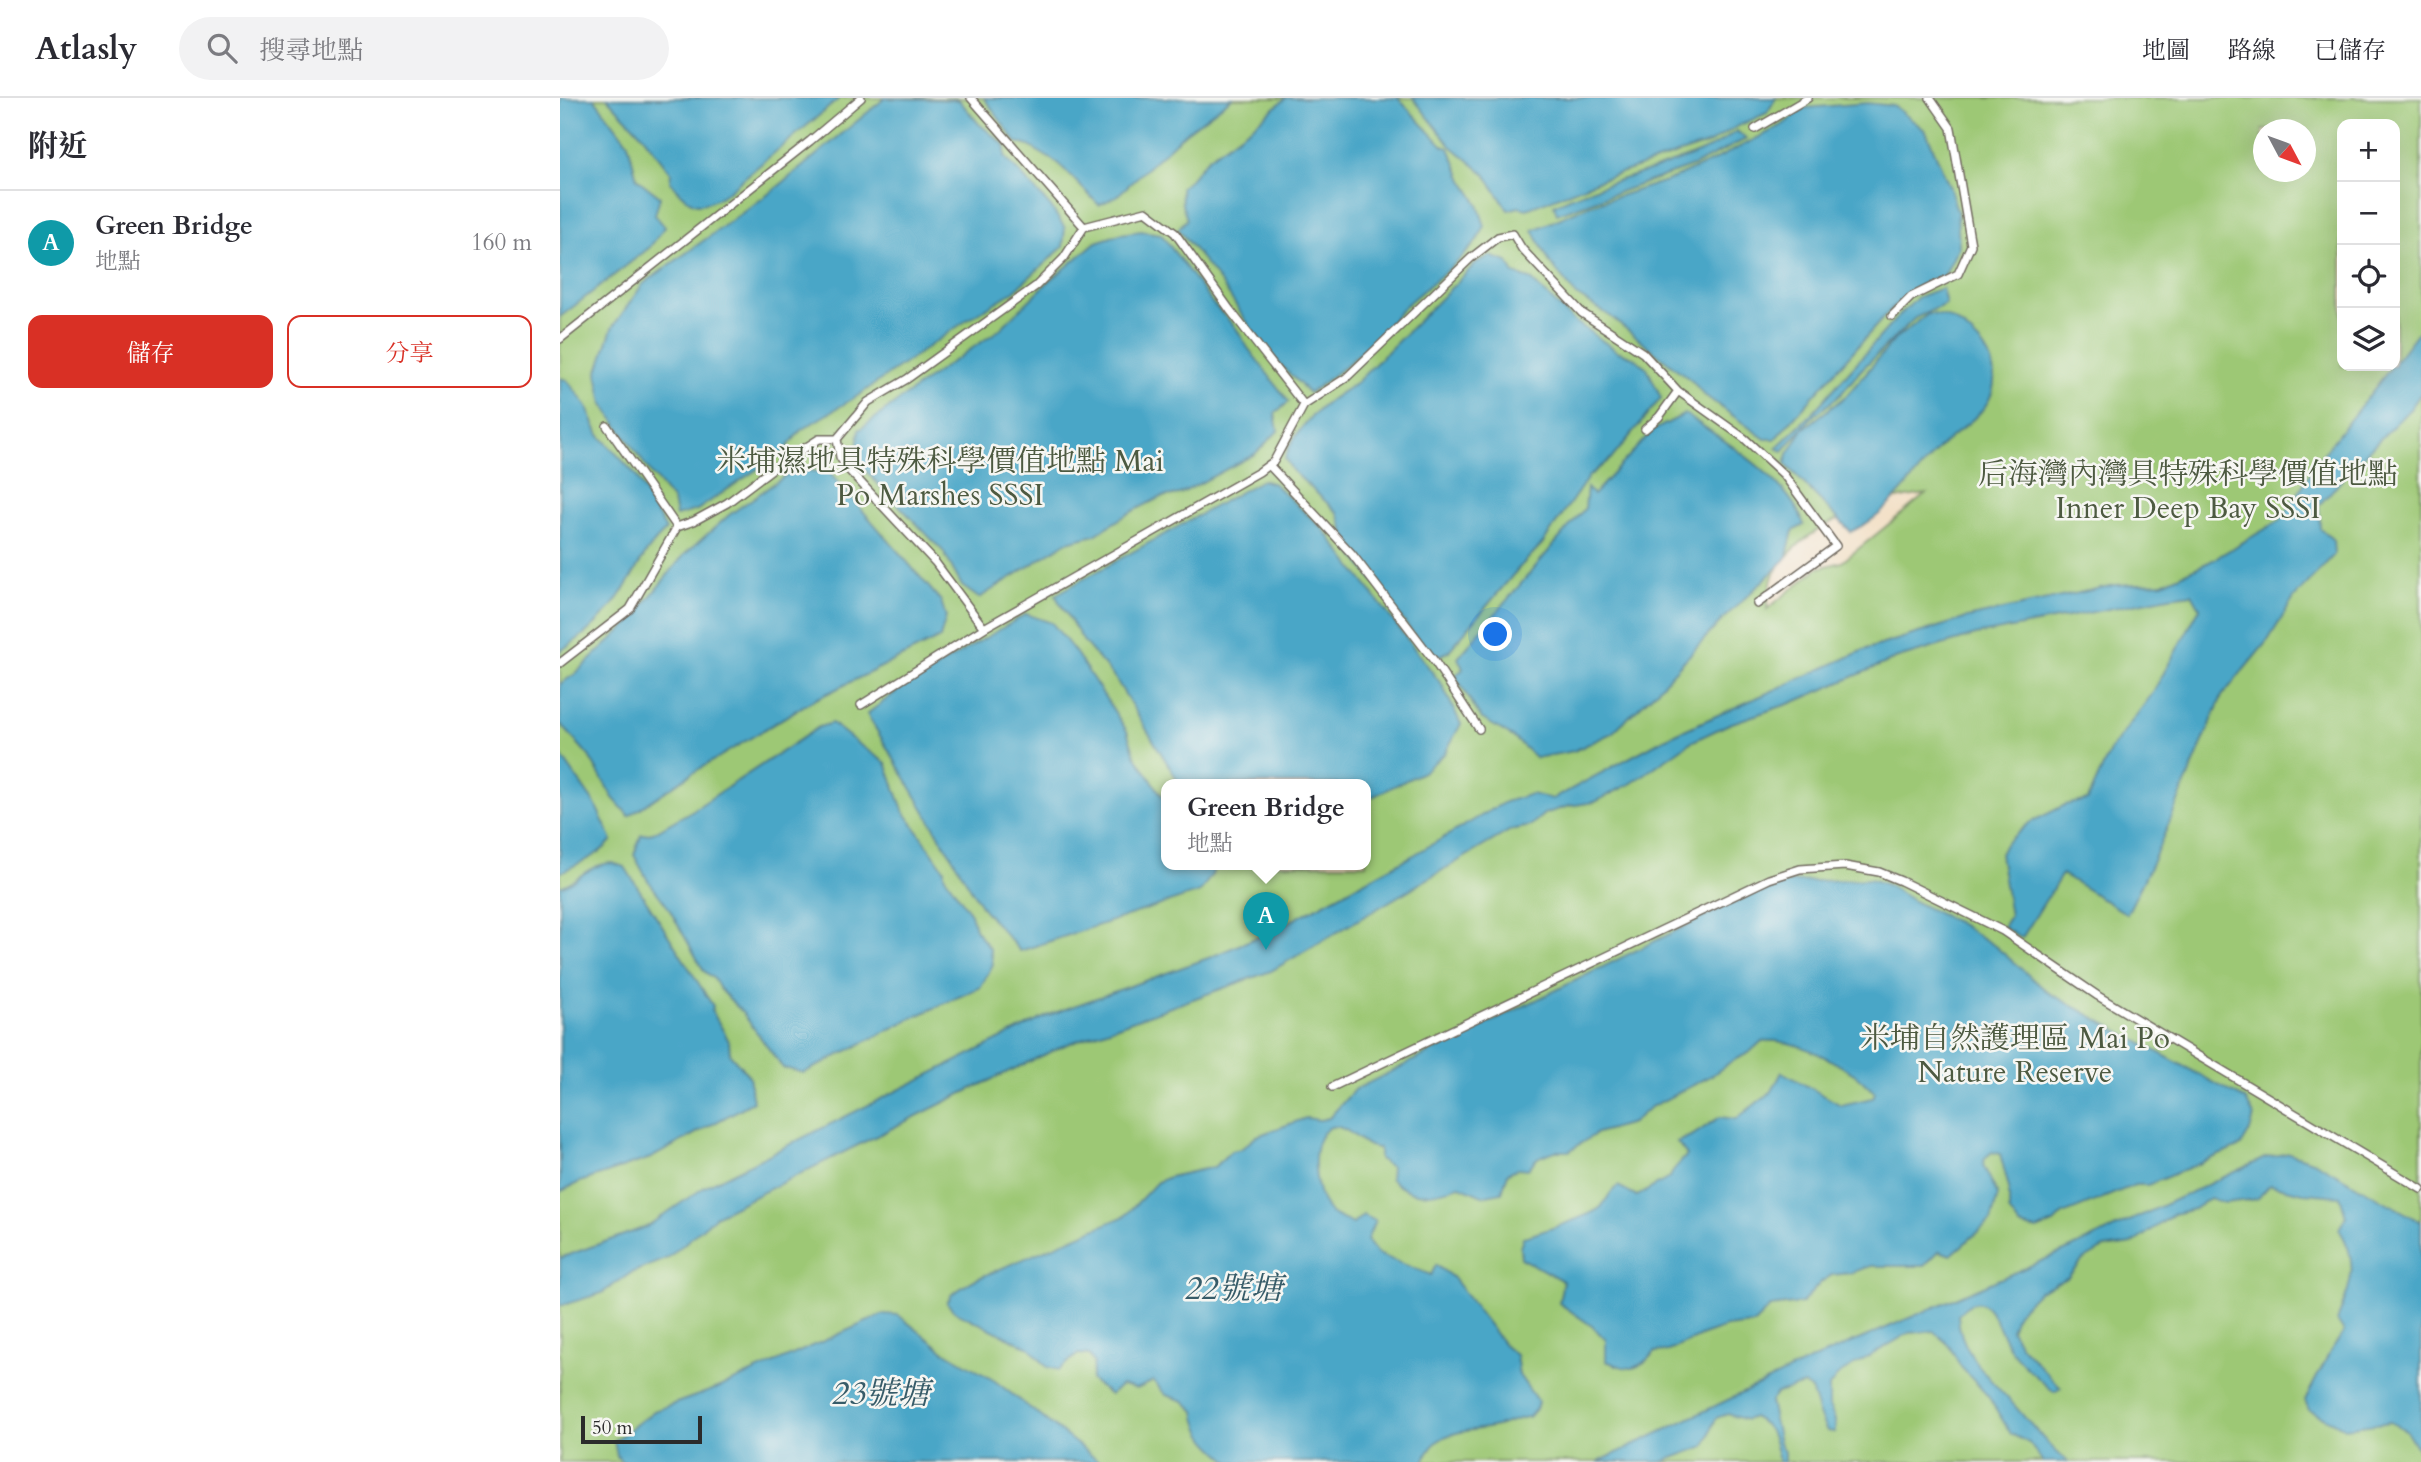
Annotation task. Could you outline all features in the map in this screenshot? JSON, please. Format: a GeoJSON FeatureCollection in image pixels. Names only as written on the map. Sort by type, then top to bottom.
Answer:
{"type":"FeatureCollection","features":[{"type":"Feature","properties":{"kind":"lane"},"geometry":{"type":"LineString","coordinates":[[560,340],[861,98]]}},
{"type":"Feature","properties":{"kind":"lane"},"geometry":{"type":"LineString","coordinates":[[971,98],[1084,227]]}},
{"type":"Feature","properties":{"kind":"lane"},"geometry":{"type":"LineString","coordinates":[[1755,129],[1808,98]]}},
{"type":"Feature","properties":{"kind":"lane"},"geometry":{"type":"LineString","coordinates":[[1892,316],[1912,297],[1958,274],[1970,245],[1951,128],[1930,98]]}},
{"type":"Feature","properties":{"kind":"lane"},"geometry":{"type":"LineString","coordinates":[[984,628],[935,562],[847,468],[840,457],[837,439],[868,402],[907,379],[1036,286],[1064,258],[1084,227],[1146,211],[1175,233],[1230,310],[1304,405]]}},
{"type":"Feature","properties":{"kind":"lane"},"geometry":{"type":"LineString","coordinates":[[861,705],[984,628],[1269,465],[1274,461],[1304,405],[1346,378],[1471,258],[1498,237],[1513,234],[1522,249],[1582,313],[1643,353],[1678,391],[1744,438],[1784,475],[1836,546],[1757,604]]}},
{"type":"Feature","properties":{"kind":"lane"},"geometry":{"type":"LineString","coordinates":[[1645,429],[1659,417],[1678,391]]}},
{"type":"Feature","properties":{"kind":"lane"},"geometry":{"type":"LineString","coordinates":[[607,426],[677,527]]}},
{"type":"Feature","properties":{"kind":"lane"},"geometry":{"type":"LineString","coordinates":[[560,663],[630,609],[677,527],[727,503],[772,469],[819,439],[837,439]]}},
{"type":"Feature","properties":{"kind":"lane"},"geometry":{"type":"LineString","coordinates":[[1269,465],[1352,554],[1435,662],[1479,729]]}},
{"type":"Feature","properties":{"kind":"lane"},"geometry":{"type":"LineString","coordinates":[[1332,1087],[1769,879],[1800,869],[1845,866],[1890,876],[2003,931],[2098,996],[2421,1189]]}},
{"type":"Feature","properties":{"kind":"green space"},"geometry":{"type":"Polygon","coordinates":[[[560,98],[2421,98],[2421,1462],[560,1462],[560,98]],[[1926,494],[1862,509],[1842,517],[1804,540],[1775,572],[1770,585],[1767,609],[1818,568],[1842,562],[1926,494]],[[1959,621],[1864,650],[1810,676],[1851,677],[1895,659],[1959,621]]]}},
{"type":"Feature","properties":{"kind":"water"},"geometry":{"type":"Polygon","coordinates":[[[560,98],[594,98],[628,143],[637,179],[660,197],[655,215],[665,227],[649,248],[560,317],[560,98]]]}},
{"type":"Feature","properties":{"kind":"water"},"geometry":{"type":"Polygon","coordinates":[[[607,98],[840,98],[725,194],[700,204],[689,201],[670,182],[671,173],[642,135],[607,98]]]}},
{"type":"Feature","properties":{"kind":"water"},"geometry":{"type":"Polygon","coordinates":[[[885,98],[959,100],[979,124],[1005,145],[1005,157],[1050,206],[1065,228],[1063,247],[1014,291],[967,320],[859,395],[801,430],[784,451],[697,510],[676,516],[673,501],[603,404],[597,374],[612,328],[643,284],[774,190],[885,98]]]}},
{"type":"Feature","properties":{"kind":"water"},"geometry":{"type":"Polygon","coordinates":[[[984,98],[1232,98],[1185,133],[1117,196],[1099,205],[1059,164],[1029,146],[1016,142],[984,98]]]}},
{"type":"Feature","properties":{"kind":"water"},"geometry":{"type":"Polygon","coordinates":[[[1286,98],[1398,98],[1443,146],[1449,148],[1463,180],[1477,202],[1485,226],[1479,238],[1460,259],[1405,306],[1355,358],[1309,393],[1267,352],[1221,283],[1178,229],[1187,219],[1182,205],[1181,187],[1208,158],[1286,98]]]}},
{"type":"Feature","properties":{"kind":"water"},"geometry":{"type":"Polygon","coordinates":[[[1413,98],[1776,98],[1767,113],[1710,143],[1600,180],[1527,209],[1519,207],[1508,210],[1485,174],[1451,146],[1413,98]]]}},
{"type":"Feature","properties":{"kind":"water"},"geometry":{"type":"Polygon","coordinates":[[[1867,103],[1894,106],[1926,131],[1957,211],[1959,246],[1943,278],[1921,285],[1892,308],[1775,439],[1765,439],[1703,394],[1693,382],[1610,316],[1576,295],[1550,263],[1533,230],[1588,206],[1672,179],[1781,126],[1805,108],[1867,103]]]}},
{"type":"Feature","properties":{"kind":"water"},"geometry":{"type":"Polygon","coordinates":[[[1737,131],[1746,139],[1693,166],[1557,214],[1554,205],[1592,189],[1671,164],[1713,146],[1737,131]]]}},
{"type":"Feature","properties":{"kind":"water"},"geometry":{"type":"Polygon","coordinates":[[[1141,231],[1161,234],[1213,304],[1236,328],[1289,402],[1275,413],[1278,431],[1255,454],[1180,494],[1161,497],[1129,513],[1095,535],[1067,542],[979,598],[962,586],[943,551],[856,461],[859,430],[999,330],[1045,285],[1096,242],[1141,231]]]}},
{"type":"Feature","properties":{"kind":"water"},"geometry":{"type":"Polygon","coordinates":[[[1490,256],[1508,262],[1514,274],[1530,279],[1573,320],[1647,368],[1661,398],[1613,457],[1589,476],[1542,544],[1448,652],[1439,656],[1427,652],[1350,550],[1338,513],[1292,470],[1285,458],[1296,436],[1313,416],[1333,398],[1354,385],[1477,262],[1490,256]]]}},
{"type":"Feature","properties":{"kind":"water"},"geometry":{"type":"Polygon","coordinates":[[[1942,288],[1946,304],[1915,318],[1860,371],[1841,394],[1810,419],[1783,451],[1776,448],[1814,411],[1918,297],[1942,288]]]}},
{"type":"Feature","properties":{"kind":"water"},"geometry":{"type":"Polygon","coordinates":[[[1928,314],[1944,316],[1956,322],[1982,346],[1993,370],[1994,383],[1990,399],[1978,415],[1939,448],[1886,508],[1851,532],[1785,464],[1788,454],[1803,429],[1847,395],[1895,339],[1928,314]]]}},
{"type":"Feature","properties":{"kind":"water"},"geometry":{"type":"Polygon","coordinates":[[[2421,328],[2421,393],[2411,408],[2319,505],[2320,528],[2333,540],[2334,555],[2294,598],[2269,639],[2222,696],[2154,859],[2127,914],[2062,874],[2022,938],[2003,927],[2010,916],[2000,854],[2005,844],[2029,823],[2065,805],[2088,800],[2110,751],[2152,694],[2200,608],[2192,594],[1976,635],[1895,659],[1794,702],[1729,724],[1689,743],[1632,783],[1595,802],[1544,814],[1530,826],[1511,830],[1271,971],[1065,1045],[961,1094],[717,1215],[668,1258],[631,1273],[602,1293],[560,1306],[560,1258],[646,1227],[706,1186],[1049,1015],[1211,957],[1278,928],[1505,802],[1531,794],[1553,799],[1664,739],[1864,650],[1967,618],[2114,585],[2163,583],[2209,562],[2282,519],[2319,459],[2388,371],[2400,371],[2400,355],[2421,328]]]}},
{"type":"Feature","properties":{"kind":"water"},"geometry":{"type":"Polygon","coordinates":[[[560,378],[567,380],[586,405],[599,435],[635,474],[666,530],[647,552],[618,598],[603,616],[560,651],[560,378]]]}},
{"type":"Feature","properties":{"kind":"water"},"geometry":{"type":"Polygon","coordinates":[[[1685,414],[1754,462],[1785,493],[1797,509],[1804,525],[1793,531],[1786,559],[1723,619],[1655,692],[1612,733],[1574,751],[1536,758],[1513,737],[1481,718],[1455,676],[1463,669],[1458,658],[1585,508],[1587,488],[1593,495],[1652,431],[1685,414]]]}},
{"type":"Feature","properties":{"kind":"water"},"geometry":{"type":"Polygon","coordinates":[[[795,469],[830,473],[941,601],[946,617],[940,638],[810,702],[691,774],[629,816],[613,798],[589,756],[560,723],[560,684],[575,674],[627,625],[684,555],[729,515],[795,469]]]}},
{"type":"Feature","properties":{"kind":"water"},"geometry":{"type":"Polygon","coordinates":[[[1262,480],[1274,484],[1324,530],[1442,685],[1461,724],[1445,753],[1423,772],[1371,798],[1371,779],[1177,779],[1115,678],[1084,642],[1055,595],[1262,480]]]}},
{"type":"Feature","properties":{"kind":"water"},"geometry":{"type":"Polygon","coordinates":[[[1026,614],[1052,623],[1076,653],[1127,731],[1135,755],[1161,794],[1161,870],[1213,870],[1213,873],[1200,892],[1020,951],[983,909],[867,714],[904,686],[1026,614]]]}},
{"type":"Feature","properties":{"kind":"water"},"geometry":{"type":"Polygon","coordinates":[[[832,723],[886,763],[903,810],[971,914],[975,929],[990,949],[993,964],[981,987],[912,1018],[804,1073],[783,1068],[741,1011],[704,971],[668,907],[647,879],[634,855],[641,835],[653,833],[693,810],[819,727],[832,723]]]}},
{"type":"Feature","properties":{"kind":"water"},"geometry":{"type":"Polygon","coordinates":[[[560,754],[595,804],[612,840],[595,855],[560,873],[560,754]]]}},
{"type":"Feature","properties":{"kind":"water"},"geometry":{"type":"Polygon","coordinates":[[[612,863],[625,867],[713,1006],[712,1011],[729,1041],[730,1054],[749,1076],[753,1102],[651,1158],[580,1182],[560,1192],[560,887],[596,867],[612,863]]]}},
{"type":"Feature","properties":{"kind":"water","name":"22號塘"},"geometry":{"type":"Polygon","coordinates":[[[1870,879],[1888,885],[1995,946],[2049,993],[2246,1100],[2254,1116],[2250,1131],[2241,1146],[2148,1185],[2135,1185],[2063,1214],[2054,1223],[2037,1230],[2020,1226],[2009,1211],[2009,1188],[2000,1154],[1992,1152],[1985,1158],[1983,1165],[1998,1195],[1991,1221],[1951,1255],[1939,1251],[1924,1266],[1871,1266],[1832,1275],[1821,1282],[1802,1303],[1770,1307],[1753,1324],[1726,1327],[1703,1335],[1669,1351],[1655,1352],[1638,1366],[1627,1368],[1606,1361],[1606,1340],[1592,1326],[1559,1303],[1563,1281],[1521,1258],[1523,1237],[1596,1210],[1618,1186],[1637,1196],[1669,1178],[1687,1155],[1677,1142],[1720,1117],[1736,1119],[1772,1091],[1782,1072],[1841,1105],[1873,1098],[1875,1092],[1857,1076],[1811,1050],[1787,1043],[1762,1041],[1749,1053],[1711,1076],[1649,1108],[1632,1123],[1597,1133],[1569,1151],[1555,1151],[1537,1158],[1528,1169],[1518,1168],[1508,1173],[1502,1192],[1482,1196],[1460,1186],[1423,1194],[1406,1190],[1390,1178],[1391,1167],[1379,1159],[1379,1148],[1369,1146],[1341,1128],[1331,1127],[1323,1133],[1315,1154],[1319,1193],[1329,1211],[1353,1224],[1363,1215],[1375,1221],[1367,1240],[1377,1254],[1431,1275],[1436,1265],[1452,1277],[1506,1347],[1516,1355],[1519,1375],[1538,1402],[1529,1417],[1444,1437],[1429,1451],[1424,1462],[1230,1462],[1202,1434],[1195,1411],[1184,1401],[1166,1395],[1153,1381],[1137,1389],[1121,1385],[1110,1395],[1091,1380],[1094,1363],[1089,1355],[1078,1354],[1059,1370],[1047,1367],[1030,1348],[954,1311],[947,1303],[952,1294],[974,1280],[1125,1216],[1157,1182],[1214,1167],[1231,1151],[1241,1149],[1257,1136],[1306,1118],[1329,1118],[1354,1090],[1748,895],[1791,882],[1870,879]]]}},
{"type":"Feature","properties":{"kind":"water"},"geometry":{"type":"Polygon","coordinates":[[[2289,1153],[2315,1162],[2421,1222],[2421,1455],[2406,1430],[2390,1422],[2345,1428],[2309,1410],[2305,1400],[2331,1350],[2344,1332],[2337,1321],[2351,1275],[2350,1253],[2339,1229],[2346,1216],[2340,1196],[2303,1193],[2270,1185],[2257,1199],[2224,1203],[2210,1198],[2194,1209],[2174,1214],[2132,1244],[2104,1248],[2083,1260],[2067,1278],[2039,1291],[2017,1313],[2011,1330],[2021,1346],[2061,1388],[2054,1392],[2014,1355],[1996,1320],[1984,1305],[1977,1302],[1968,1305],[1958,1315],[1964,1342],[1978,1365],[2040,1435],[2068,1462],[2043,1462],[2029,1443],[2011,1434],[1988,1396],[1961,1367],[1948,1344],[1933,1331],[1909,1333],[1839,1374],[1829,1387],[1829,1406],[1835,1420],[1835,1432],[1827,1431],[1811,1389],[1804,1385],[1777,1393],[1770,1402],[1779,1442],[1784,1452],[1784,1462],[1779,1462],[1772,1435],[1766,1426],[1753,1417],[1746,1420],[1728,1414],[1716,1418],[1705,1446],[1662,1462],[1598,1462],[1805,1363],[2069,1249],[2265,1158],[2289,1153]]]}},
{"type":"Feature","properties":{"kind":"water","name":"23號塘"},"geometry":{"type":"Polygon","coordinates":[[[884,1314],[898,1315],[944,1351],[995,1381],[1100,1462],[622,1462],[617,1456],[614,1441],[654,1411],[718,1388],[884,1314]]]}},
{"type":"Feature","properties":{"kind":"place","name":"Green Bridge"},"geometry":{"type":"Point","coordinates":[1266,950]}},
{"type":"Feature","properties":{"kind":"park label","name":"米埔濕地具特殊科學價值地點 Mai Po Marshes SSSI"},"geometry":{"type":"Point","coordinates":[940,478]}},
{"type":"Feature","properties":{"kind":"park label","name":"后海灣內灣具特殊科學價值地點 Inner Deep Bay SSSI"},"geometry":{"type":"Point","coordinates":[2188,491]}},
{"type":"Feature","properties":{"kind":"park label","name":"米埔自然護理區 Mai Po Nature Reserve"},"geometry":{"type":"Point","coordinates":[2015,1055]}}]}
